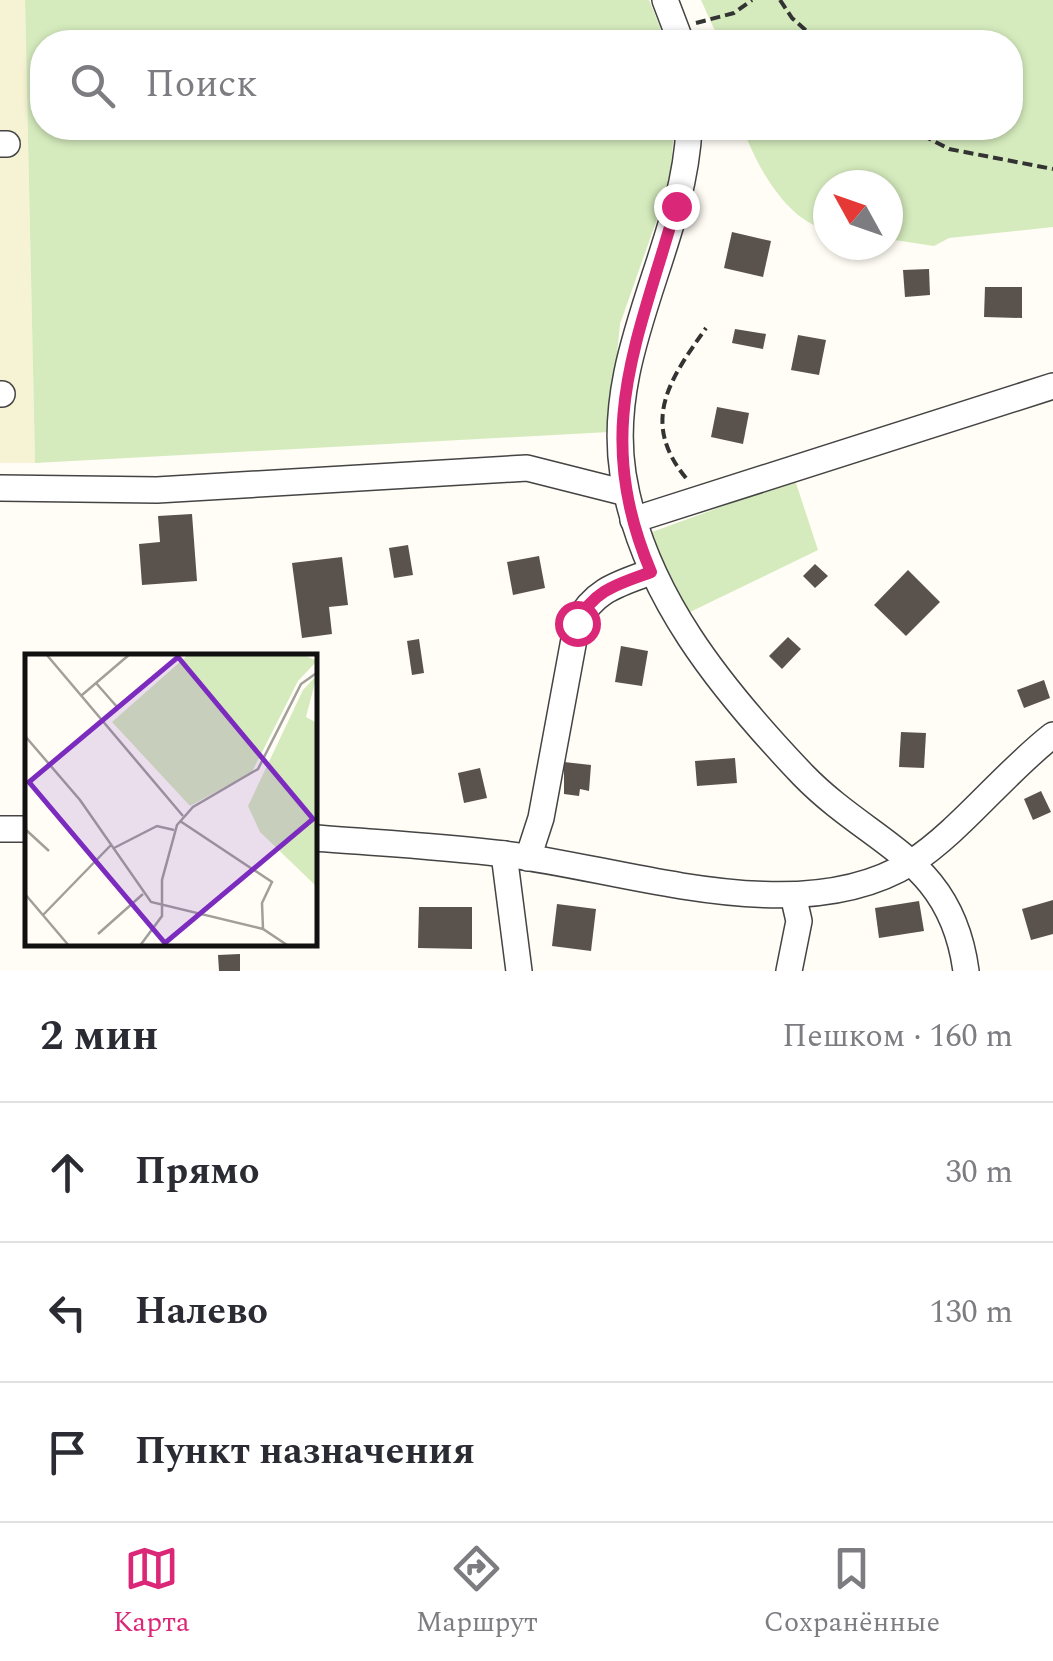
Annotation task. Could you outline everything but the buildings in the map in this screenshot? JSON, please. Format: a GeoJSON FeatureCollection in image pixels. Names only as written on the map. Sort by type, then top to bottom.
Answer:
{"type":"FeatureCollection","features":[{"type":"Feature","properties":{"kind":"street"},"geometry":{"type":"LineString","coordinates":[[666,0],[677,30]]}},
{"type":"Feature","properties":{"kind":"street"},"geometry":{"type":"LineString","coordinates":[[688,140],[688,162],[627,374],[620,423],[632,520],[651,572],[682,627],[805,777],[912,861],[942,893],[964,950],[966,971]]}},
{"type":"Feature","properties":{"kind":"street"},"geometry":{"type":"LineString","coordinates":[[632,520],[1053,386]]}},
{"type":"Feature","properties":{"kind":"street"},"geometry":{"type":"LineString","coordinates":[[0,488],[157,490],[527,468],[626,492]]}},
{"type":"Feature","properties":{"kind":"street"},"geometry":{"type":"LineString","coordinates":[[519,971],[516,856],[541,818],[577,623],[588,601],[601,591],[651,572]]}},
{"type":"Feature","properties":{"kind":"street"},"geometry":{"type":"LineString","coordinates":[[318,838],[516,856],[686,886],[792,895],[853,888],[912,861],[1053,735]]}},
{"type":"Feature","properties":{"kind":"street"},"geometry":{"type":"LineString","coordinates":[[0,829],[25,830]]}},
{"type":"Feature","properties":{"kind":"street"},"geometry":{"type":"LineString","coordinates":[[789,971],[798,921],[792,895]]}},
{"type":"Feature","properties":{"kind":"path"},"geometry":{"type":"LineString","coordinates":[[690,30],[734,14],[752,0]]}},
{"type":"Feature","properties":{"kind":"path"},"geometry":{"type":"LineString","coordinates":[[780,0],[806,30]]}},
{"type":"Feature","properties":{"kind":"path"},"geometry":{"type":"LineString","coordinates":[[931,140],[949,150],[1053,169]]}},
{"type":"Feature","properties":{"kind":"path"},"geometry":{"type":"LineString","coordinates":[[702,498],[681,472],[661,415],[664,392],[706,328]]}},
{"type":"Feature","properties":{"kind":"shaded area"},"geometry":{"type":"Polygon","coordinates":[[[0,0],[25,0],[35,463],[0,463],[0,0]]]}},
{"type":"Feature","properties":{"kind":"green space"},"geometry":{"type":"Polygon","coordinates":[[[25,0],[649,0],[661,30],[30,30],[30,140],[673,140],[670,182],[620,324],[609,432],[35,463],[25,0]]]}},
{"type":"Feature","properties":{"kind":"green space"},"geometry":{"type":"Polygon","coordinates":[[[701,0],[1053,0],[1053,227],[949,238],[934,246],[903,241],[903,170],[813,170],[813,225],[775,190],[748,140],[1023,140],[1023,30],[715,30],[701,0]]]}},
{"type":"Feature","properties":{"kind":"green space"},"geometry":{"type":"Polygon","coordinates":[[[795,480],[818,550],[688,613],[666,573],[652,532],[795,480]]]}},
{"type":"Feature","properties":{"kind":"route"},"geometry":{"type":"LineString","coordinates":[[577,623],[588,601],[601,591],[651,572],[626,492],[620,423],[637,329],[676,206]]}}]}
